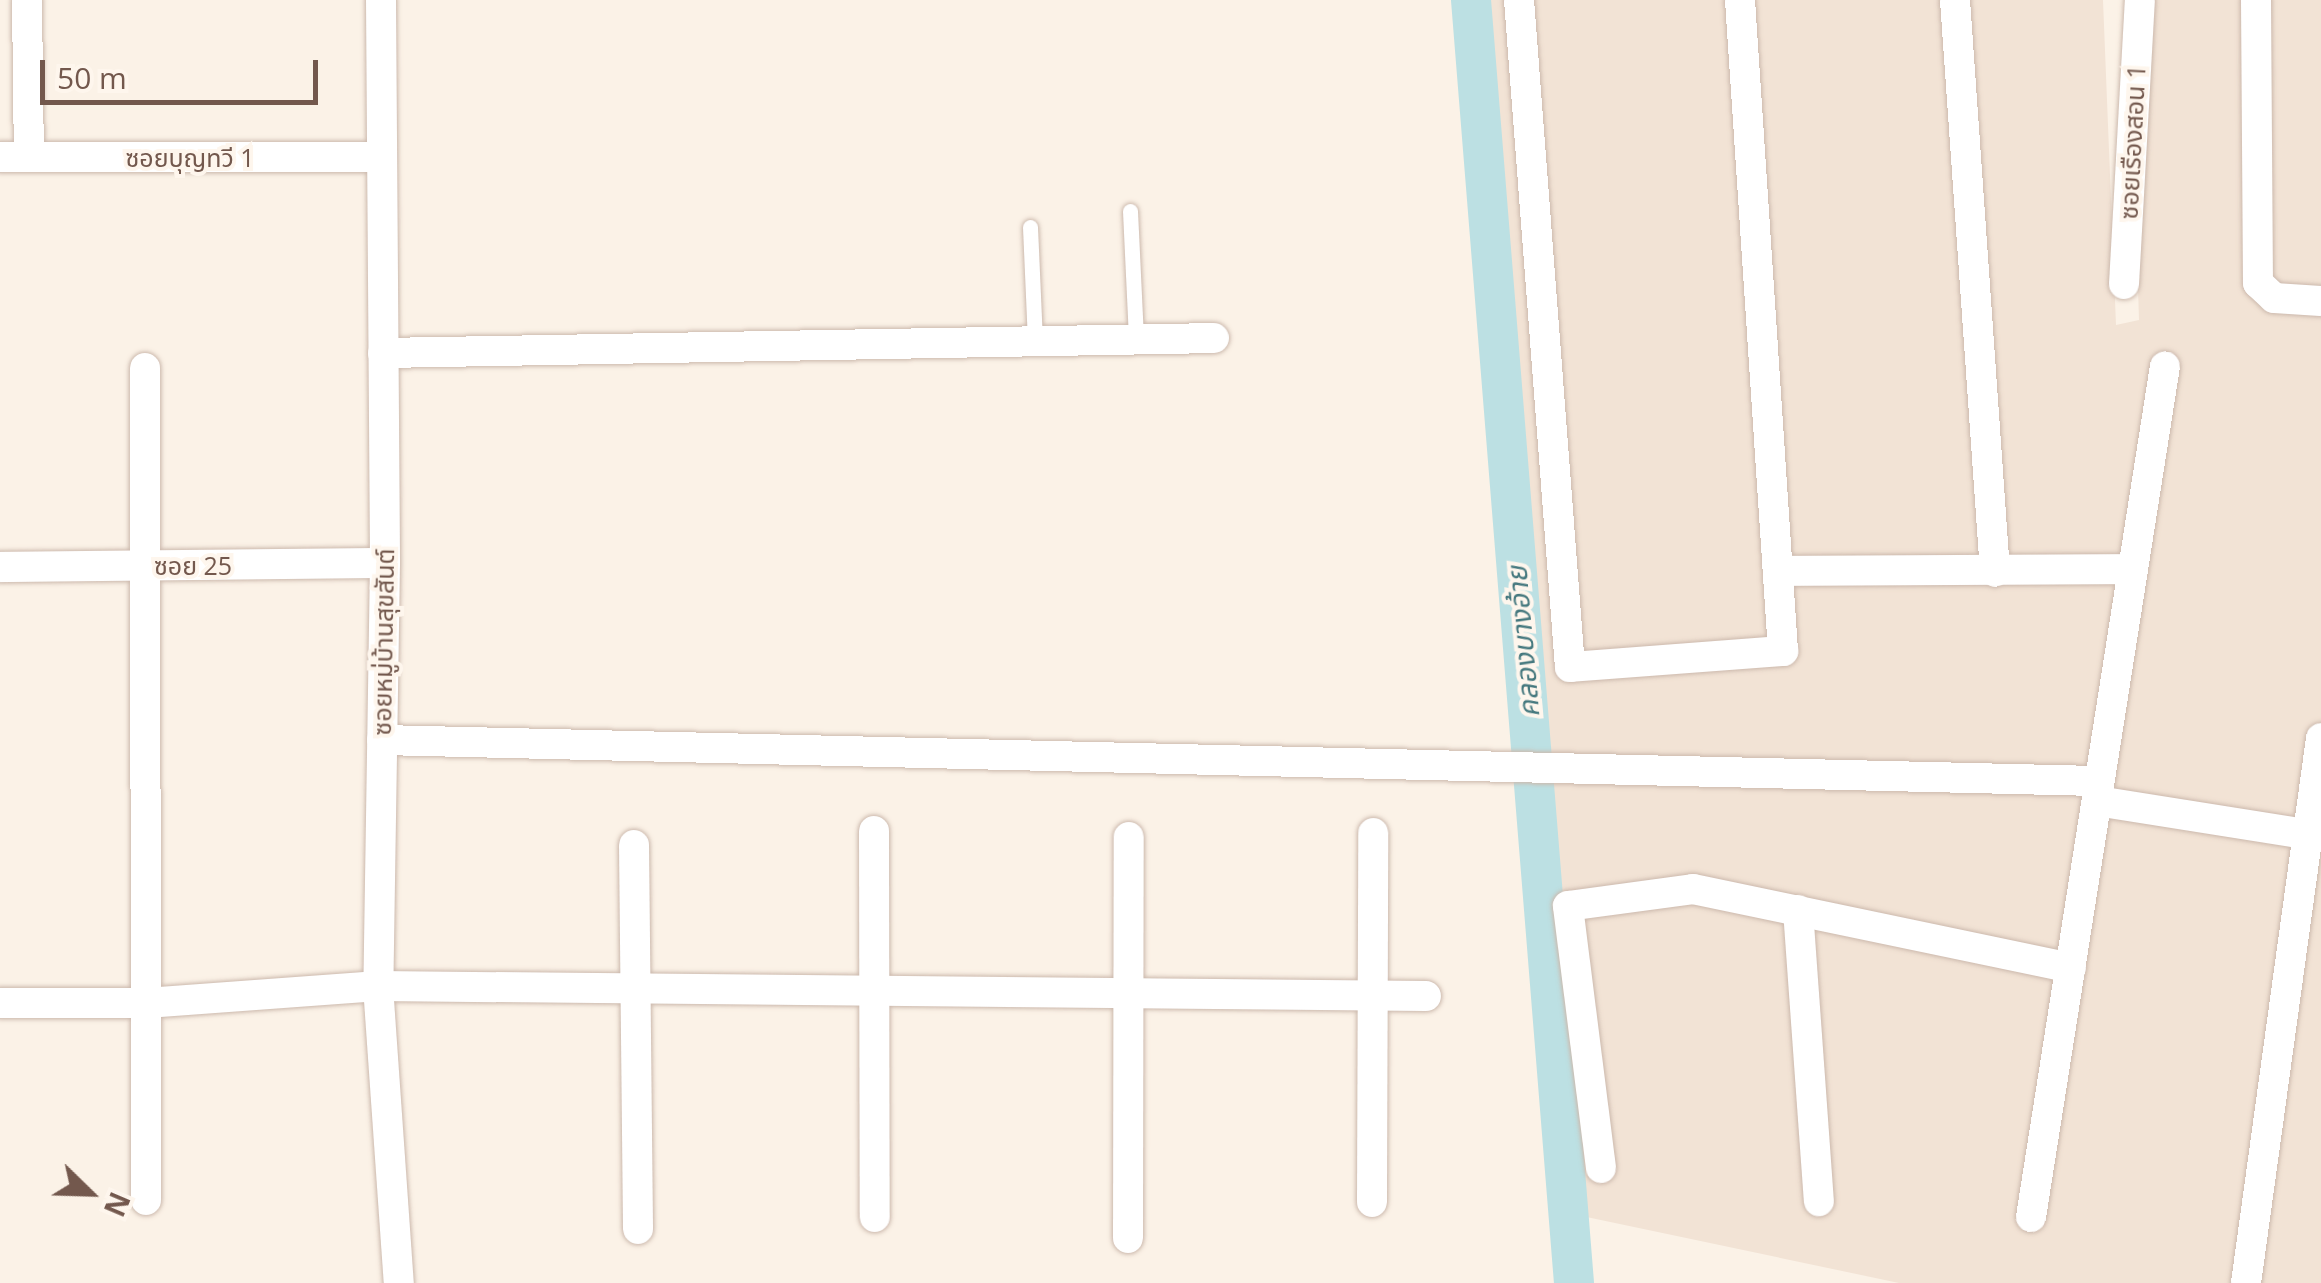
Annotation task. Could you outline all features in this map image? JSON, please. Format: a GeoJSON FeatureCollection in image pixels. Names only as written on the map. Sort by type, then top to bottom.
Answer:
{"type":"FeatureCollection","features":[{"type":"Feature","properties":{"kind":"street"},"geometry":{"type":"LineString","coordinates":[[15,157],[27,0]]}},
{"type":"Feature","properties":{"kind":"street","name":"ซอยหมู่บ้านสุขสันต์"},"geometry":{"type":"LineString","coordinates":[[381,0],[385,564],[378,986],[399,1283]]}},
{"type":"Feature","properties":{"kind":"street"},"geometry":{"type":"LineString","coordinates":[[1519,0],[1570,668],[1783,651],[1740,0]]}},
{"type":"Feature","properties":{"kind":"street"},"geometry":{"type":"LineString","coordinates":[[1954,0],[1995,572]]}},
{"type":"Feature","properties":{"kind":"street","name":"ซอยเรืองสอน 1"},"geometry":{"type":"LineString","coordinates":[[2124,284],[2140,0]]}},
{"type":"Feature","properties":{"kind":"street"},"geometry":{"type":"LineString","coordinates":[[2256,0],[2258,283],[2274,298],[2321,301]]}},
{"type":"Feature","properties":{"kind":"street","name":"ซอยบุญทวี 1"},"geometry":{"type":"LineString","coordinates":[[15,157],[381,157]]}},
{"type":"Feature","properties":{"kind":"street"},"geometry":{"type":"LineString","coordinates":[[383,353],[1214,338]]}},
{"type":"Feature","properties":{"kind":"street"},"geometry":{"type":"LineString","coordinates":[[2031,1216],[2165,366]]}},
{"type":"Feature","properties":{"kind":"street"},"geometry":{"type":"LineString","coordinates":[[145,368],[146,1200]]}},
{"type":"Feature","properties":{"kind":"street","name":"ซอย 25"},"geometry":{"type":"LineString","coordinates":[[0,568],[385,564]]}},
{"type":"Feature","properties":{"kind":"street"},"geometry":{"type":"LineString","coordinates":[[1778,571],[2133,569]]}},
{"type":"Feature","properties":{"kind":"street"},"geometry":{"type":"LineString","coordinates":[[2246,1283],[2321,738]]}},
{"type":"Feature","properties":{"kind":"street"},"geometry":{"type":"LineString","coordinates":[[382,740],[2098,791],[2305,834]]}},
{"type":"Feature","properties":{"kind":"street"},"geometry":{"type":"LineString","coordinates":[[874,831],[879,992],[875,1217]]}},
{"type":"Feature","properties":{"kind":"street"},"geometry":{"type":"LineString","coordinates":[[1372,1202],[1368,995],[1373,833]]}},
{"type":"Feature","properties":{"kind":"street"},"geometry":{"type":"LineString","coordinates":[[1128,1238],[1129,837]]}},
{"type":"Feature","properties":{"kind":"street"},"geometry":{"type":"LineString","coordinates":[[634,844],[639,991],[638,1229]]}},
{"type":"Feature","properties":{"kind":"street"},"geometry":{"type":"LineString","coordinates":[[1601,1168],[1568,906],[1693,890],[2070,968]]}},
{"type":"Feature","properties":{"kind":"street"},"geometry":{"type":"LineString","coordinates":[[1798,910],[1819,1202]]}},
{"type":"Feature","properties":{"kind":"street"},"geometry":{"type":"LineString","coordinates":[[0,1003],[146,1003],[378,986],[1426,996]]}},
{"type":"Feature","properties":{"kind":"lane"},"geometry":{"type":"LineString","coordinates":[[1130,211],[1136,339]]}},
{"type":"Feature","properties":{"kind":"lane"},"geometry":{"type":"LineString","coordinates":[[1030,228],[1035,341]]}},
{"type":"Feature","properties":{"kind":"shaded area"},"geometry":{"type":"Polygon","coordinates":[[[1487,0],[2103,0],[2116,325],[2139,320],[2129,0],[2321,0],[2321,1283],[1899,1283],[1577,1215],[1487,0]]]}},
{"type":"Feature","properties":{"kind":"waterway","name":"คลองบางอ้าย"},"geometry":{"type":"LineString","coordinates":[[1471,0],[1574,1283]]}}]}
